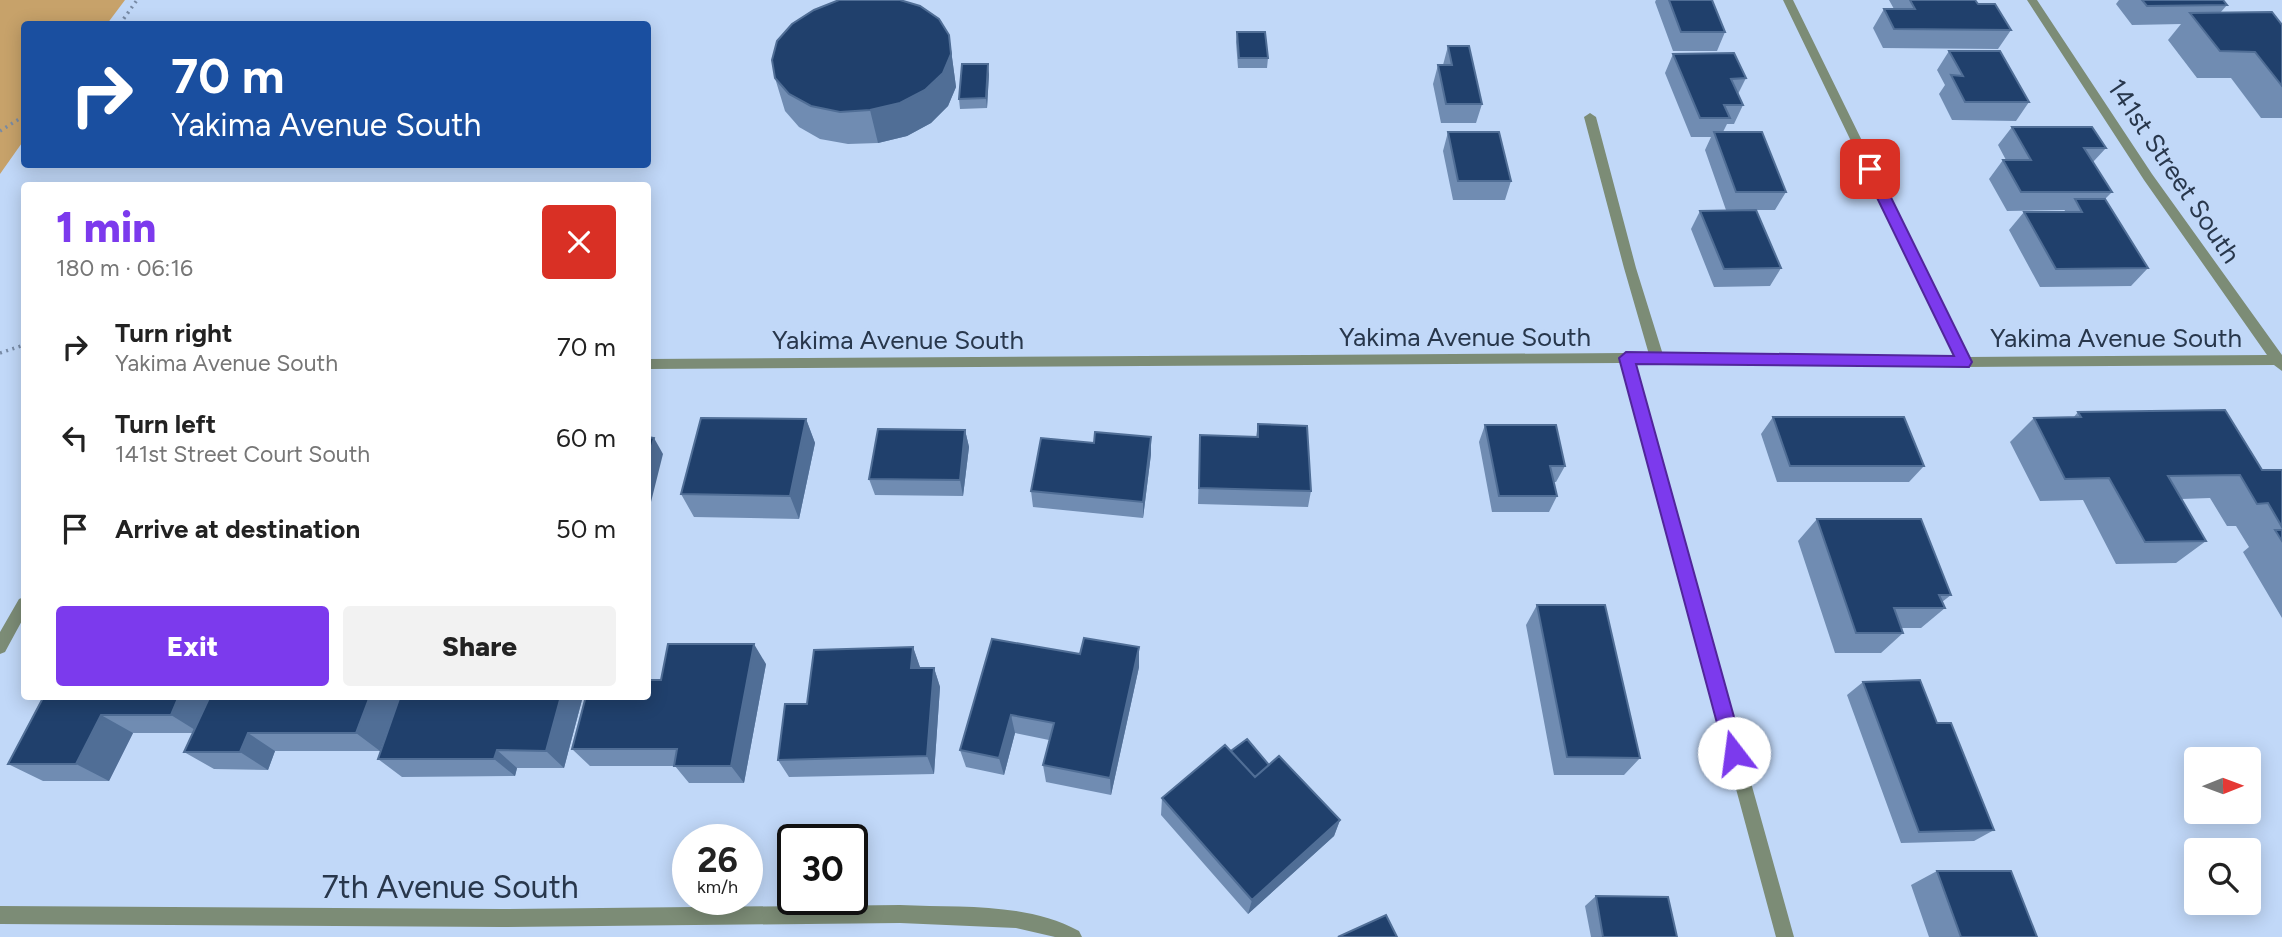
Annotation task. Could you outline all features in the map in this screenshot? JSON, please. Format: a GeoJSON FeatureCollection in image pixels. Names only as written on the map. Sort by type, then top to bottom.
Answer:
{"type":"FeatureCollection","features":[{"type":"Feature","properties":{"kind":"street"},"geometry":{"type":"LineString","coordinates":[[1788,0],[1964,362]]}},
{"type":"Feature","properties":{"kind":"street","name":"141st Street South"},"geometry":{"type":"LineString","coordinates":[[2032,0],[2148,177],[2281,362]]}},
{"type":"Feature","properties":{"kind":"street"},"geometry":{"type":"LineString","coordinates":[[1590,117],[1623,237],[1635,294],[1657,358]]}},
{"type":"Feature","properties":{"kind":"street"},"geometry":{"type":"LineString","coordinates":[[1626,358],[1785,937]]}},
{"type":"Feature","properties":{"kind":"street","name":"Yakima Avenue South"},"geometry":{"type":"LineString","coordinates":[[651,364],[1626,358],[2281,362]]}},
{"type":"Feature","properties":{"kind":"street"},"geometry":{"type":"LineString","coordinates":[[0,647],[21,609]]}},
{"type":"Feature","properties":{"kind":"street","name":"7th Avenue South"},"geometry":{"type":"LineString","coordinates":[[0,915],[501,918],[900,914],[1016,919],[1056,928],[1073,937]]}},
{"type":"Feature","properties":{"kind":"path"},"geometry":{"type":"LineString","coordinates":[[122,21],[136,0]]}},
{"type":"Feature","properties":{"kind":"path"},"geometry":{"type":"LineString","coordinates":[[0,131],[21,118]]}},
{"type":"Feature","properties":{"kind":"path"},"geometry":{"type":"LineString","coordinates":[[0,353],[21,346]]}},
{"type":"Feature","properties":{"kind":"shaded area"},"geometry":{"type":"Polygon","coordinates":[[[0,0],[125,0],[109,21],[21,21],[21,144],[0,174],[0,0]]]}},
{"type":"Feature","properties":{"kind":"building"},"geometry":{"type":"Polygon","coordinates":[[[839,0],[900,0],[920,6],[939,19],[949,35],[951,54],[943,73],[925,90],[900,103],[870,110],[840,112],[811,106],[789,94],[775,78],[772,60],[777,41],[792,24],[814,10],[839,0]]]}},
{"type":"Feature","properties":{"kind":"building"},"geometry":{"type":"Polygon","coordinates":[[[1669,0],[1712,0],[1725,32],[1681,32],[1669,0]]]}},
{"type":"Feature","properties":{"kind":"building"},"geometry":{"type":"Polygon","coordinates":[[[1910,0],[1975,0],[1978,4],[1995,4],[2011,30],[1894,29],[1884,9],[1915,9],[1910,0]]]}},
{"type":"Feature","properties":{"kind":"building"},"geometry":{"type":"Polygon","coordinates":[[[2142,0],[2223,0],[2227,5],[2147,6],[2142,0]]]}},
{"type":"Feature","properties":{"kind":"building"},"geometry":{"type":"Polygon","coordinates":[[[2272,12],[2282,25],[2282,86],[2255,52],[2220,51],[2190,13],[2272,12]]]}},
{"type":"Feature","properties":{"kind":"building"},"geometry":{"type":"Polygon","coordinates":[[[1237,32],[1265,32],[1268,58],[1239,58],[1237,32]]]}},
{"type":"Feature","properties":{"kind":"building"},"geometry":{"type":"Polygon","coordinates":[[[1448,46],[1469,46],[1482,104],[1446,104],[1438,65],[1452,65],[1448,46]]]}},
{"type":"Feature","properties":{"kind":"building"},"geometry":{"type":"Polygon","coordinates":[[[1949,51],[2000,51],[2029,102],[1965,102],[1951,75],[1963,76],[1949,51]]]}},
{"type":"Feature","properties":{"kind":"building"},"geometry":{"type":"Polygon","coordinates":[[[1734,53],[1746,78],[1731,79],[1743,105],[1724,105],[1730,118],[1700,118],[1673,54],[1734,53]]]}},
{"type":"Feature","properties":{"kind":"building"},"geometry":{"type":"Polygon","coordinates":[[[962,64],[988,64],[986,98],[959,99],[962,64]]]}},
{"type":"Feature","properties":{"kind":"building"},"geometry":{"type":"Polygon","coordinates":[[[2012,127],[2092,127],[2106,148],[2084,148],[2112,192],[2021,192],[2003,160],[2031,160],[2012,127]]]}},
{"type":"Feature","properties":{"kind":"building"},"geometry":{"type":"Polygon","coordinates":[[[1448,132],[1499,132],[1511,181],[1458,181],[1448,132]]]}},
{"type":"Feature","properties":{"kind":"building"},"geometry":{"type":"Polygon","coordinates":[[[1714,132],[1762,132],[1786,192],[1736,192],[1714,132]]]}},
{"type":"Feature","properties":{"kind":"building"},"geometry":{"type":"Polygon","coordinates":[[[2075,199],[2105,199],[2148,268],[2056,269],[2024,212],[2082,212],[2075,199]]]}},
{"type":"Feature","properties":{"kind":"building"},"geometry":{"type":"Polygon","coordinates":[[[1756,210],[1781,268],[1724,269],[1700,211],[1756,210]]]}},
{"type":"Feature","properties":{"kind":"building"},"geometry":{"type":"Polygon","coordinates":[[[2225,410],[2262,470],[2282,470],[2282,527],[2268,503],[2257,504],[2240,475],[2168,476],[2206,541],[2145,542],[2109,478],[2065,479],[2034,418],[2081,417],[2078,412],[2225,410]]]}},
{"type":"Feature","properties":{"kind":"building"},"geometry":{"type":"Polygon","coordinates":[[[1773,417],[1904,417],[1924,466],[1790,466],[1773,417]]]}},
{"type":"Feature","properties":{"kind":"building"},"geometry":{"type":"Polygon","coordinates":[[[701,418],[806,419],[790,496],[681,494],[701,418]]]}},
{"type":"Feature","properties":{"kind":"building"},"geometry":{"type":"Polygon","coordinates":[[[1258,424],[1307,426],[1311,491],[1199,488],[1200,435],[1258,437],[1258,424]]]}},
{"type":"Feature","properties":{"kind":"building"},"geometry":{"type":"Polygon","coordinates":[[[1485,425],[1556,425],[1565,466],[1550,466],[1557,496],[1499,496],[1485,425]]]}},
{"type":"Feature","properties":{"kind":"building"},"geometry":{"type":"Polygon","coordinates":[[[878,429],[965,430],[960,480],[869,479],[878,429]]]}},
{"type":"Feature","properties":{"kind":"building"},"geometry":{"type":"Polygon","coordinates":[[[1095,432],[1151,437],[1143,502],[1031,491],[1041,438],[1094,443],[1095,432]]]}},
{"type":"Feature","properties":{"kind":"building"},"geometry":{"type":"Polygon","coordinates":[[[1817,519],[1921,519],[1951,595],[1939,595],[1945,608],[1894,608],[1903,633],[1856,633],[1817,519]]]}},
{"type":"Feature","properties":{"kind":"building"},"geometry":{"type":"Polygon","coordinates":[[[2275,530],[2282,530],[2282,541],[2275,530]]]}},
{"type":"Feature","properties":{"kind":"building"},"geometry":{"type":"Polygon","coordinates":[[[1537,605],[1605,605],[1640,758],[1567,757],[1537,605]]]}},
{"type":"Feature","properties":{"kind":"building"},"geometry":{"type":"Polygon","coordinates":[[[1084,638],[1139,647],[1110,778],[1043,765],[1054,723],[1011,715],[999,758],[960,750],[992,639],[1080,654],[1084,638]]]}},
{"type":"Feature","properties":{"kind":"building"},"geometry":{"type":"Polygon","coordinates":[[[668,644],[754,644],[731,766],[674,766],[677,749],[572,749],[585,700],[651,700],[651,680],[661,680],[668,644]]]}},
{"type":"Feature","properties":{"kind":"building"},"geometry":{"type":"Polygon","coordinates":[[[913,647],[911,668],[934,668],[927,756],[778,760],[785,704],[807,704],[814,650],[913,647]]]}},
{"type":"Feature","properties":{"kind":"building"},"geometry":{"type":"Polygon","coordinates":[[[1920,680],[1937,723],[1951,723],[1994,830],[1919,832],[1863,682],[1920,680]]]}},
{"type":"Feature","properties":{"kind":"building"},"geometry":{"type":"Polygon","coordinates":[[[42,700],[177,700],[171,715],[101,715],[76,764],[8,764],[42,700]]]}},
{"type":"Feature","properties":{"kind":"building"},"geometry":{"type":"Polygon","coordinates":[[[208,700],[368,700],[356,733],[248,733],[240,752],[184,752],[208,700]]]}},
{"type":"Feature","properties":{"kind":"building"},"geometry":{"type":"Polygon","coordinates":[[[399,700],[560,700],[546,751],[497,750],[494,759],[378,759],[399,700]]]}},
{"type":"Feature","properties":{"kind":"building"},"geometry":{"type":"Polygon","coordinates":[[[1247,739],[1269,765],[1255,777],[1231,751],[1247,739]]]}},
{"type":"Feature","properties":{"kind":"building"},"geometry":{"type":"Polygon","coordinates":[[[1225,745],[1255,777],[1279,756],[1340,820],[1252,900],[1162,798],[1225,745]]]}},
{"type":"Feature","properties":{"kind":"building"},"geometry":{"type":"Polygon","coordinates":[[[1937,871],[2011,871],[2037,937],[1961,937],[1937,871]]]}},
{"type":"Feature","properties":{"kind":"building"},"geometry":{"type":"Polygon","coordinates":[[[1596,896],[1668,897],[1677,937],[1603,937],[1596,896]]]}},
{"type":"Feature","properties":{"kind":"building"},"geometry":{"type":"Polygon","coordinates":[[[1386,915],[1397,937],[1338,937],[1386,915]]]}},
{"type":"Feature","properties":{"kind":"route"},"geometry":{"type":"LineString","coordinates":[[1734,753],[1626,358],[1964,362],[1870,169]]}}]}
